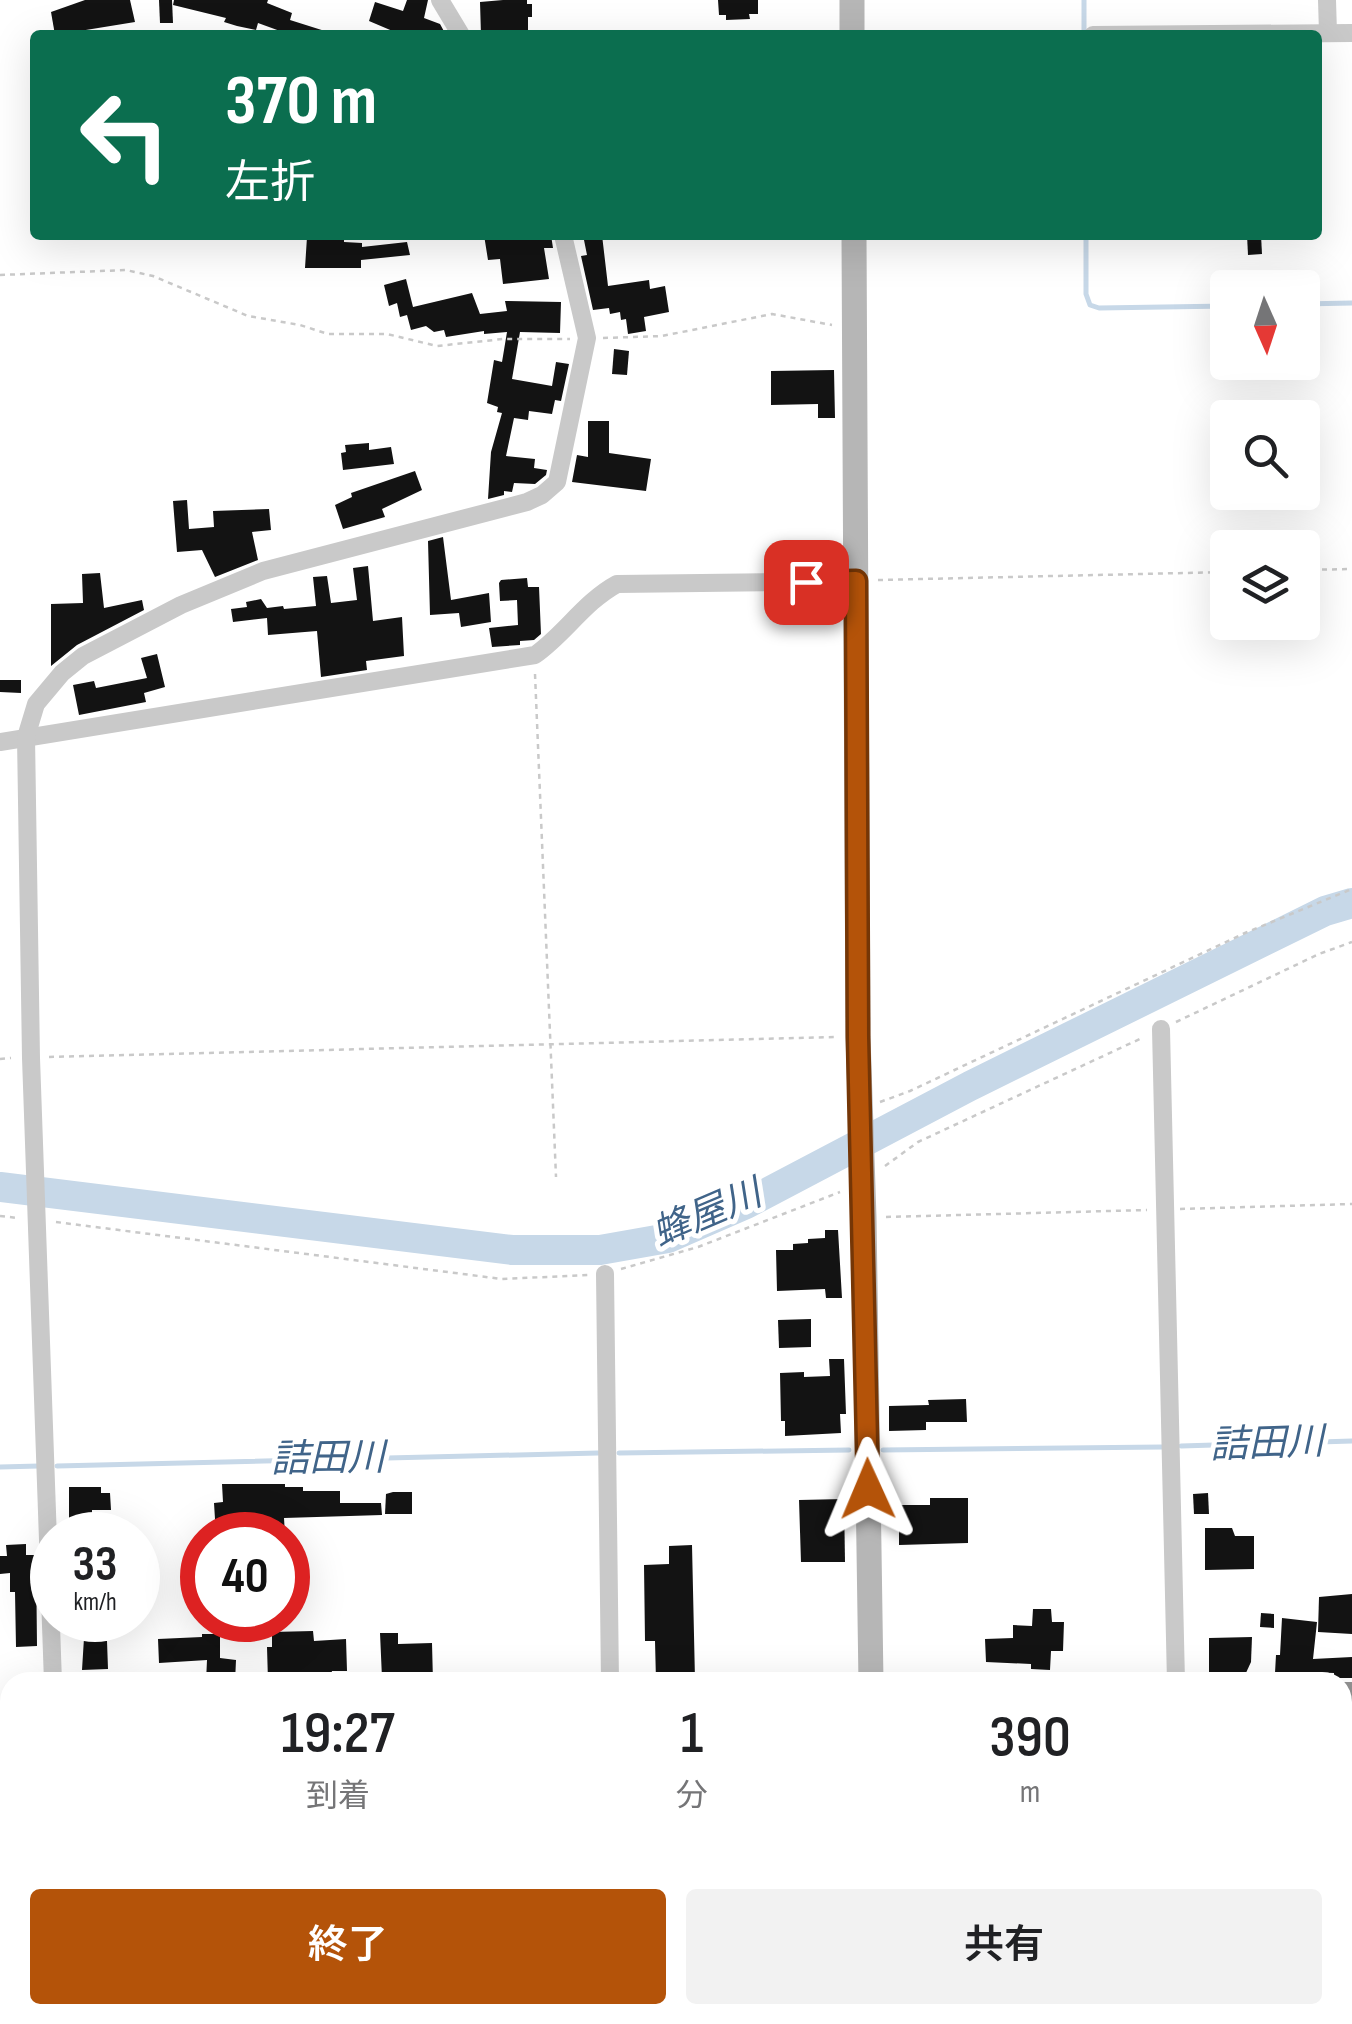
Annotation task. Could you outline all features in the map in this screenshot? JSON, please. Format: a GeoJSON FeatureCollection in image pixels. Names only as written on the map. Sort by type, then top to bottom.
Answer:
{"type":"FeatureCollection","features":[{"type":"Feature","properties":{"kind":"street"},"geometry":{"type":"LineString","coordinates":[[440,0],[458,30]]}},
{"type":"Feature","properties":{"kind":"street"},"geometry":{"type":"LineString","coordinates":[[852,0],[852,30]]}},
{"type":"Feature","properties":{"kind":"street"},"geometry":{"type":"LineString","coordinates":[[1328,0],[1328,33]]}},
{"type":"Feature","properties":{"kind":"street"},"geometry":{"type":"LineString","coordinates":[[1322,33],[1352,33]]}},
{"type":"Feature","properties":{"kind":"street"},"geometry":{"type":"LineString","coordinates":[[53,1672],[31,1058],[26,736],[36,704],[62,673],[93,650],[181,604],[263,571],[527,502],[557,482],[587,338],[564,240]]}},
{"type":"Feature","properties":{"kind":"street"},"geometry":{"type":"LineString","coordinates":[[854,240],[858,1037],[871,1672]]}},
{"type":"Feature","properties":{"kind":"street"},"geometry":{"type":"LineString","coordinates":[[0,742],[534,655],[563,634],[595,596],[617,584],[856,581]]}},
{"type":"Feature","properties":{"kind":"street"},"geometry":{"type":"LineString","coordinates":[[1161,1029],[1176,1672]]}},
{"type":"Feature","properties":{"kind":"street"},"geometry":{"type":"LineString","coordinates":[[605,1274],[610,1672]]}},
{"type":"Feature","properties":{"kind":"path"},"geometry":{"type":"LineString","coordinates":[[0,275],[126,270],[153,276],[248,316],[300,324],[328,334],[387,334],[437,346],[502,339],[662,336],[772,314],[855,330]]}},
{"type":"Feature","properties":{"kind":"path"},"geometry":{"type":"LineString","coordinates":[[1320,569],[1352,568]]}},
{"type":"Feature","properties":{"kind":"path"},"geometry":{"type":"LineString","coordinates":[[856,581],[1210,572]]}},
{"type":"Feature","properties":{"kind":"path"},"geometry":{"type":"LineString","coordinates":[[534,655],[556,1177]]}},
{"type":"Feature","properties":{"kind":"path"},"geometry":{"type":"LineString","coordinates":[[860,1113],[1245,933],[1352,890]]}},
{"type":"Feature","properties":{"kind":"path"},"geometry":{"type":"LineString","coordinates":[[38,1216],[502,1279],[605,1274],[698,1247],[862,1176],[918,1142],[1318,954],[1352,942]]}},
{"type":"Feature","properties":{"kind":"path"},"geometry":{"type":"LineString","coordinates":[[31,1058],[858,1037]]}},
{"type":"Feature","properties":{"kind":"path"},"geometry":{"type":"LineString","coordinates":[[864,1218],[1352,1204]]}},
{"type":"Feature","properties":{"kind":"building"},"geometry":{"type":"Polygon","coordinates":[[[85,0],[130,0],[135,22],[86,30],[54,30],[51,12],[85,0]]]}},
{"type":"Feature","properties":{"kind":"building"},"geometry":{"type":"Polygon","coordinates":[[[159,0],[172,0],[173,23],[160,23],[159,0]]]}},
{"type":"Feature","properties":{"kind":"building"},"geometry":{"type":"Polygon","coordinates":[[[174,0],[268,0],[267,3],[292,13],[290,20],[322,30],[277,30],[258,23],[256,30],[173,5],[174,0]]]}},
{"type":"Feature","properties":{"kind":"building"},"geometry":{"type":"Polygon","coordinates":[[[407,0],[428,0],[424,18],[440,24],[443,30],[390,30],[369,21],[375,2],[403,11],[407,0]]]}},
{"type":"Feature","properties":{"kind":"building"},"geometry":{"type":"Polygon","coordinates":[[[527,0],[527,4],[532,4],[528,30],[481,30],[480,2],[527,0]]]}},
{"type":"Feature","properties":{"kind":"building"},"geometry":{"type":"Polygon","coordinates":[[[718,0],[758,0],[758,14],[749,14],[750,19],[726,20],[726,15],[719,15],[718,0]]]}},
{"type":"Feature","properties":{"kind":"building"},"geometry":{"type":"Polygon","coordinates":[[[307,240],[344,240],[362,243],[362,247],[407,242],[410,255],[361,260],[361,268],[305,268],[307,240]]]}},
{"type":"Feature","properties":{"kind":"building"},"geometry":{"type":"Polygon","coordinates":[[[485,240],[552,240],[553,248],[544,248],[549,279],[503,284],[500,259],[488,260],[485,240]]]}},
{"type":"Feature","properties":{"kind":"building"},"geometry":{"type":"Polygon","coordinates":[[[584,240],[603,240],[608,286],[649,280],[650,289],[665,286],[669,312],[644,317],[646,331],[628,334],[626,319],[621,320],[620,312],[610,314],[609,308],[593,310],[581,256],[587,255],[584,240]]]}},
{"type":"Feature","properties":{"kind":"building"},"geometry":{"type":"Polygon","coordinates":[[[1247,240],[1261,240],[1262,254],[1248,255],[1247,240]]]}},
{"type":"Feature","properties":{"kind":"building"},"geometry":{"type":"Polygon","coordinates":[[[406,279],[413,307],[472,293],[480,314],[507,311],[505,301],[561,302],[560,333],[520,332],[512,379],[552,386],[556,362],[569,364],[561,401],[555,400],[552,414],[529,411],[528,420],[514,418],[506,456],[535,459],[534,468],[547,470],[535,484],[514,483],[512,492],[504,491],[504,495],[488,499],[491,452],[502,413],[487,403],[494,360],[502,362],[507,332],[446,337],[444,330],[434,332],[426,326],[411,330],[407,315],[400,317],[397,303],[389,306],[384,285],[406,279]]]}},
{"type":"Feature","properties":{"kind":"building"},"geometry":{"type":"Polygon","coordinates":[[[614,349],[629,351],[627,375],[612,374],[614,349]]]}},
{"type":"Feature","properties":{"kind":"building"},"geometry":{"type":"Polygon","coordinates":[[[834,370],[835,418],[818,418],[818,404],[771,405],[771,371],[834,370]]]}},
{"type":"Feature","properties":{"kind":"building"},"geometry":{"type":"Polygon","coordinates":[[[588,421],[609,421],[609,453],[651,459],[646,491],[572,482],[577,455],[588,457],[588,421]]]}},
{"type":"Feature","properties":{"kind":"building"},"geometry":{"type":"Polygon","coordinates":[[[369,443],[369,450],[391,447],[394,464],[343,470],[341,453],[346,452],[345,445],[369,443]]]}},
{"type":"Feature","properties":{"kind":"building"},"geometry":{"type":"Polygon","coordinates":[[[415,471],[422,490],[382,509],[385,517],[343,529],[335,505],[352,497],[351,493],[415,471]]]}},
{"type":"Feature","properties":{"kind":"building"},"geometry":{"type":"Polygon","coordinates":[[[187,500],[189,529],[214,527],[213,511],[269,509],[271,530],[252,532],[258,560],[215,577],[202,550],[177,552],[173,501],[187,500]]]}},
{"type":"Feature","properties":{"kind":"building"},"geometry":{"type":"Polygon","coordinates":[[[443,537],[451,600],[489,593],[491,622],[461,627],[459,613],[430,615],[428,541],[443,537]]]}},
{"type":"Feature","properties":{"kind":"building"},"geometry":{"type":"Polygon","coordinates":[[[368,566],[373,621],[402,617],[404,656],[366,661],[367,670],[321,677],[317,631],[268,635],[267,618],[233,622],[231,609],[247,607],[246,602],[261,599],[267,608],[316,606],[313,577],[327,576],[331,603],[357,600],[353,568],[368,566]]]}},
{"type":"Feature","properties":{"kind":"building"},"geometry":{"type":"Polygon","coordinates":[[[100,573],[104,608],[142,600],[144,610],[77,645],[51,666],[51,604],[83,603],[82,574],[100,573]]]}},
{"type":"Feature","properties":{"kind":"building"},"geometry":{"type":"Polygon","coordinates":[[[527,578],[528,587],[539,587],[541,634],[534,640],[520,641],[520,645],[492,647],[489,628],[518,625],[517,600],[500,601],[499,583],[527,578]]]}},
{"type":"Feature","properties":{"kind":"building"},"geometry":{"type":"Polygon","coordinates":[[[157,654],[165,687],[144,693],[146,702],[79,715],[73,685],[94,681],[96,688],[147,678],[141,658],[157,654]]]}},
{"type":"Feature","properties":{"kind":"building"},"geometry":{"type":"Polygon","coordinates":[[[0,680],[21,680],[21,693],[0,692],[0,680]]]}},
{"type":"Feature","properties":{"kind":"building"},"geometry":{"type":"Polygon","coordinates":[[[825,1230],[838,1230],[842,1298],[826,1298],[825,1289],[777,1291],[776,1250],[793,1250],[793,1244],[825,1238],[825,1230]]]}},
{"type":"Feature","properties":{"kind":"building"},"geometry":{"type":"Polygon","coordinates":[[[811,1319],[811,1347],[779,1348],[778,1320],[811,1319]]]}},
{"type":"Feature","properties":{"kind":"building"},"geometry":{"type":"Polygon","coordinates":[[[829,1359],[844,1359],[846,1414],[840,1414],[841,1433],[785,1436],[780,1373],[830,1376],[829,1359]]]}},
{"type":"Feature","properties":{"kind":"building"},"geometry":{"type":"Polygon","coordinates":[[[966,1399],[967,1422],[926,1422],[926,1430],[889,1431],[889,1406],[966,1399]]]}},
{"type":"Feature","properties":{"kind":"building"},"geometry":{"type":"Polygon","coordinates":[[[222,1484],[285,1484],[303,1487],[303,1491],[340,1491],[340,1503],[381,1503],[382,1515],[310,1517],[310,1512],[215,1512],[214,1503],[223,1502],[222,1484]]]}},
{"type":"Feature","properties":{"kind":"building"},"geometry":{"type":"Polygon","coordinates":[[[69,1487],[101,1487],[101,1493],[110,1493],[111,1510],[69,1512],[69,1487]]]}},
{"type":"Feature","properties":{"kind":"building"},"geometry":{"type":"Polygon","coordinates":[[[412,1492],[412,1514],[385,1514],[386,1494],[412,1492]]]}},
{"type":"Feature","properties":{"kind":"building"},"geometry":{"type":"Polygon","coordinates":[[[1208,1493],[1209,1514],[1194,1514],[1193,1494],[1208,1493]]]}},
{"type":"Feature","properties":{"kind":"building"},"geometry":{"type":"Polygon","coordinates":[[[930,1498],[968,1498],[968,1543],[899,1545],[899,1505],[930,1505],[930,1498]]]}},
{"type":"Feature","properties":{"kind":"building"},"geometry":{"type":"Polygon","coordinates":[[[844,1499],[845,1562],[801,1562],[799,1500],[844,1499]]]}},
{"type":"Feature","properties":{"kind":"building"},"geometry":{"type":"Polygon","coordinates":[[[1205,1528],[1232,1528],[1235,1536],[1254,1536],[1254,1569],[1205,1570],[1205,1528]]]}},
{"type":"Feature","properties":{"kind":"building"},"geometry":{"type":"Polygon","coordinates":[[[26,1544],[26,1555],[30,1555],[30,1642],[37,1642],[37,1646],[16,1647],[15,1592],[10,1592],[10,1573],[0,1574],[0,1556],[7,1556],[6,1545],[26,1544]]]}},
{"type":"Feature","properties":{"kind":"building"},"geometry":{"type":"Polygon","coordinates":[[[692,1545],[695,1672],[656,1672],[655,1641],[645,1641],[644,1565],[669,1564],[669,1546],[692,1545]]]}},
{"type":"Feature","properties":{"kind":"building"},"geometry":{"type":"Polygon","coordinates":[[[1352,1594],[1352,1634],[1318,1632],[1319,1597],[1352,1594]]]}},
{"type":"Feature","properties":{"kind":"building"},"geometry":{"type":"Polygon","coordinates":[[[1033,1609],[1051,1609],[1052,1622],[1064,1622],[1063,1651],[1051,1651],[1050,1670],[1031,1669],[1031,1664],[986,1662],[985,1639],[1013,1638],[1013,1625],[1032,1626],[1033,1609]]]}},
{"type":"Feature","properties":{"kind":"building"},"geometry":{"type":"Polygon","coordinates":[[[1261,1613],[1274,1614],[1274,1628],[1260,1627],[1261,1613]]]}},
{"type":"Feature","properties":{"kind":"building"},"geometry":{"type":"Polygon","coordinates":[[[1282,1618],[1317,1622],[1313,1659],[1352,1657],[1352,1672],[1275,1672],[1276,1655],[1280,1655],[1282,1618]]]}},
{"type":"Feature","properties":{"kind":"building"},"geometry":{"type":"Polygon","coordinates":[[[310,1631],[314,1641],[346,1639],[347,1671],[268,1672],[267,1647],[272,1647],[272,1642],[310,1642],[310,1631]]]}},
{"type":"Feature","properties":{"kind":"building"},"geometry":{"type":"Polygon","coordinates":[[[380,1633],[398,1633],[398,1644],[432,1643],[433,1672],[382,1672],[380,1633]]]}},
{"type":"Feature","properties":{"kind":"building"},"geometry":{"type":"Polygon","coordinates":[[[1252,1637],[1246,1672],[1209,1672],[1209,1638],[1252,1637]]]}},
{"type":"Feature","properties":{"kind":"building"},"geometry":{"type":"Polygon","coordinates":[[[160,1639],[220,1642],[220,1658],[236,1660],[235,1672],[206,1672],[207,1660],[159,1663],[160,1639]]]}},
{"type":"Feature","properties":{"kind":"building"},"geometry":{"type":"Polygon","coordinates":[[[84,1642],[107,1642],[108,1669],[82,1670],[84,1642]]]}},
{"type":"Feature","properties":{"kind":"waterway"},"geometry":{"type":"LineString","coordinates":[[1084,0],[1084,30]]}},
{"type":"Feature","properties":{"kind":"waterway"},"geometry":{"type":"LineString","coordinates":[[1086,240],[1086,294],[1090,305],[1210,306]]}},
{"type":"Feature","properties":{"kind":"waterway"},"geometry":{"type":"LineString","coordinates":[[1320,304],[1352,303]]}},
{"type":"Feature","properties":{"kind":"waterway","name":"蜂屋川"},"geometry":{"type":"LineString","coordinates":[[0,1187],[512,1250],[600,1250],[668,1238],[746,1204],[970,1086],[1325,911],[1352,903]]}},
{"type":"Feature","properties":{"kind":"waterway","name":"詰田川"},"geometry":{"type":"LineString","coordinates":[[1181,1446],[1352,1441]]}},
{"type":"Feature","properties":{"kind":"waterway","name":"詰田川"},"geometry":{"type":"LineString","coordinates":[[883,1450],[1162,1447]]}},
{"type":"Feature","properties":{"kind":"waterway","name":"詰田川"},"geometry":{"type":"LineString","coordinates":[[619,1453],[849,1450]]}},
{"type":"Feature","properties":{"kind":"waterway","name":"詰田川"},"geometry":{"type":"LineString","coordinates":[[57,1466],[598,1453]]}},
{"type":"Feature","properties":{"kind":"waterway","name":"詰田川"},"geometry":{"type":"LineString","coordinates":[[0,1467],[39,1466]]}},
{"type":"Feature","properties":{"kind":"route"},"geometry":{"type":"LineString","coordinates":[[806,582],[856,581],[858,1037],[868,1489]]}}]}
